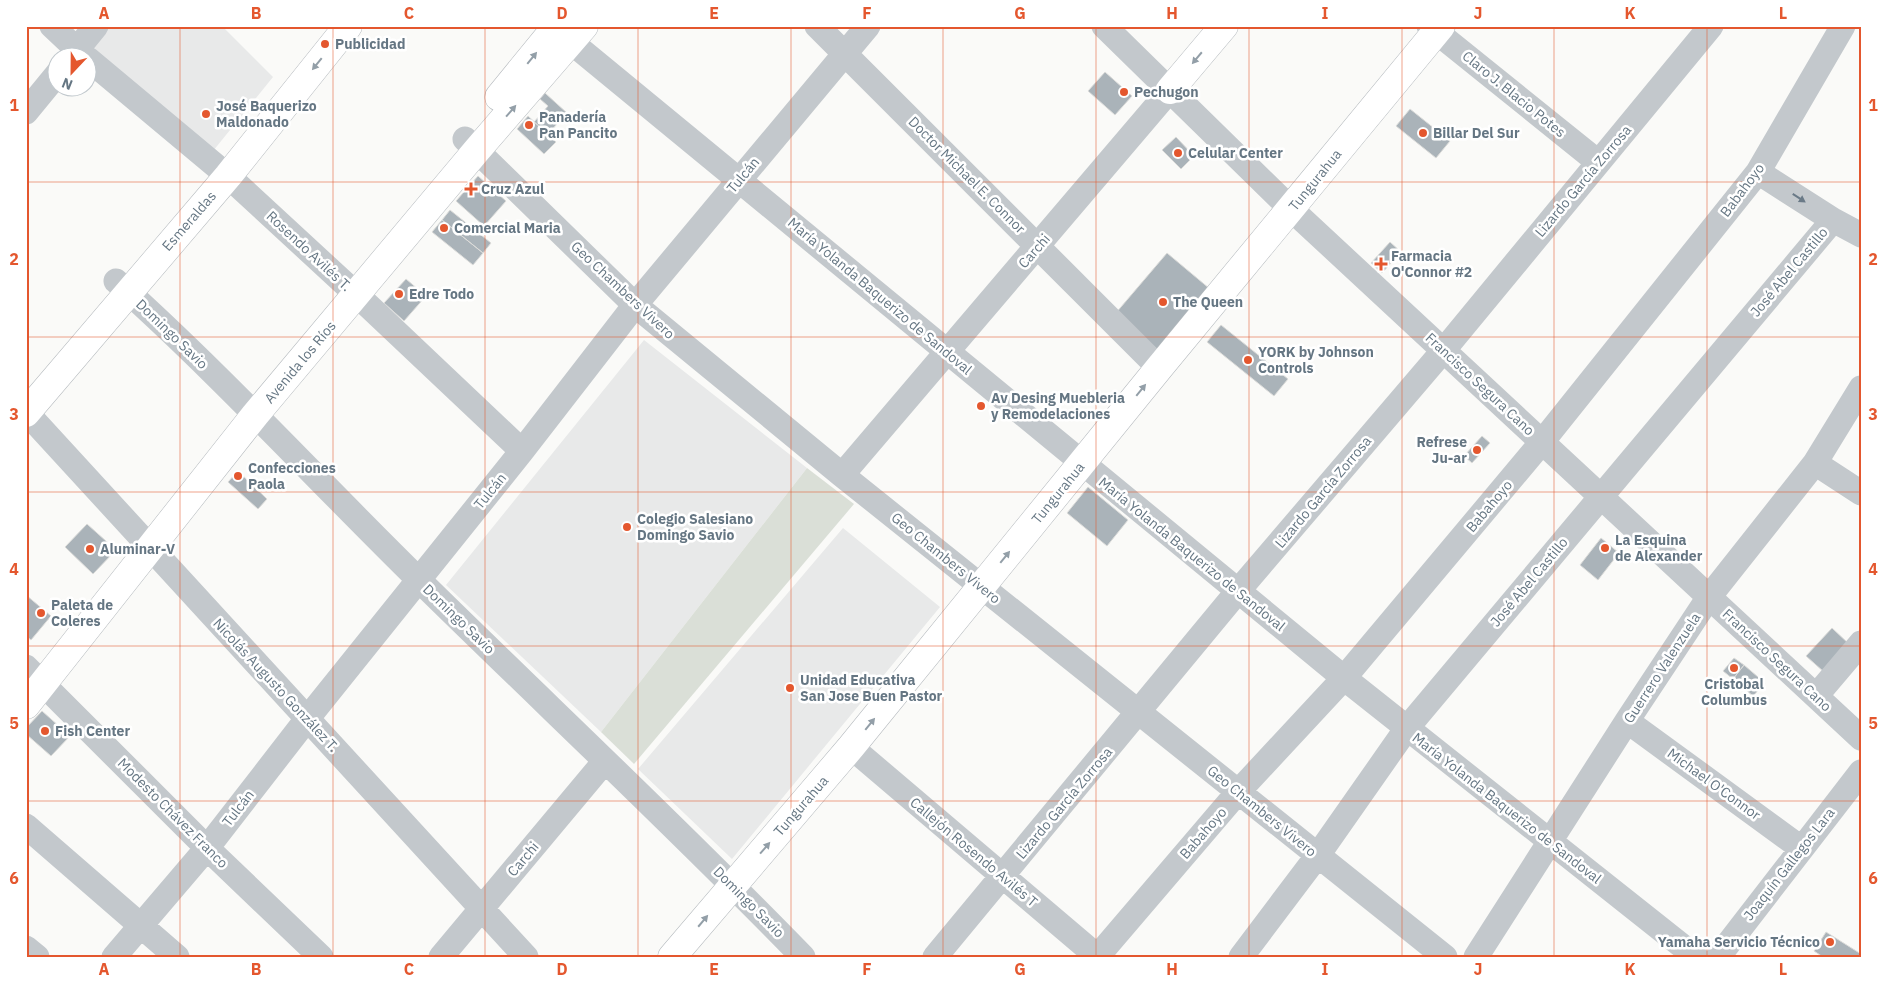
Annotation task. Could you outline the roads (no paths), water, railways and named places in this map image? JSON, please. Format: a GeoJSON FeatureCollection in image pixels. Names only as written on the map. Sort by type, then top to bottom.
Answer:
{"type":"FeatureCollection","features":[{"type":"Feature","properties":{"kind":"main road","name":"Esmeraldas"},"geometry":{"type":"LineString","coordinates":[[221,171],[325,26]]}},
{"type":"Feature","properties":{"kind":"main road","name":"Esmeraldas"},"geometry":{"type":"LineString","coordinates":[[26,412],[123,287],[221,171],[348,26]]}},
{"type":"Feature","properties":{"kind":"main road","name":"Carchi"},"geometry":{"type":"LineString","coordinates":[[1170,90],[1224,26]]}},
{"type":"Feature","properties":{"kind":"main road","name":"Tungurahua"},"geometry":{"type":"LineString","coordinates":[[672,957],[851,747],[1159,368],[1291,209],[1435,28]]}},
{"type":"Feature","properties":{"kind":"main road","name":"Avenida los Ríos"},"geometry":{"type":"LineString","coordinates":[[26,705],[32,676],[145,543],[249,410],[567,30]]}},
{"type":"Feature","properties":{"kind":"main road","name":"Esmeraldas"},"geometry":{"type":"LineString","coordinates":[[26,387],[123,287]]}},
{"type":"Feature","properties":{"kind":"street","name":"Rosendo Avilés T."},"geometry":{"type":"LineString","coordinates":[[52,26],[73,48]]}},
{"type":"Feature","properties":{"kind":"street"},"geometry":{"type":"LineString","coordinates":[[84,48],[96,26]]}},
{"type":"Feature","properties":{"kind":"street","name":"Doctor Michael E. Connor"},"geometry":{"type":"LineString","coordinates":[[817,26],[1159,368]]}},
{"type":"Feature","properties":{"kind":"street","name":"Tulcán"},"geometry":{"type":"LineString","coordinates":[[114,957],[207,848],[307,719],[522,452],[635,305],[868,26]]}},
{"type":"Feature","properties":{"kind":"street","name":"Francisco Segura Cano"},"geometry":{"type":"LineString","coordinates":[[1104,26],[1291,209],[1861,738]]}},
{"type":"Feature","properties":{"kind":"street","name":"Lizardo García Zorrosa"},"geometry":{"type":"LineString","coordinates":[[935,957],[1238,592],[1443,350],[1711,26]]}},
{"type":"Feature","properties":{"kind":"street","name":"Babahoyo"},"geometry":{"type":"LineString","coordinates":[[1097,957],[1238,792],[1344,678],[1542,442],[1758,172],[1843,26]]}},
{"type":"Feature","properties":{"kind":"street","name":"Claro J. Blacio Potes"},"geometry":{"type":"LineString","coordinates":[[1435,28],[1598,162]]}},
{"type":"Feature","properties":{"kind":"street","name":"María Yolanda Baquerizo de Sandoval"},"geometry":{"type":"LineString","coordinates":[[567,30],[739,179],[1238,592],[1696,957]]}},
{"type":"Feature","properties":{"kind":"street","name":"Rosendo Avilés T."},"geometry":{"type":"LineString","coordinates":[[98,71],[221,171],[351,290],[522,452]]}},
{"type":"Feature","properties":{"kind":"street"},"geometry":{"type":"LineString","coordinates":[[26,112],[48,85]]}},
{"type":"Feature","properties":{"kind":"street","name":"Carchi"},"geometry":{"type":"LineString","coordinates":[[842,475],[1170,90]]}},
{"type":"Feature","properties":{"kind":"street","name":"Geo Chambers Vivero"},"geometry":{"type":"LineString","coordinates":[[471,144],[635,305],[842,475],[1445,957]]}},
{"type":"Feature","properties":{"kind":"street"},"geometry":{"type":"LineString","coordinates":[[1758,172],[1833,220],[1861,235]]}},
{"type":"Feature","properties":{"kind":"street","name":"José Abel Castillo"},"geometry":{"type":"LineString","coordinates":[[1241,957],[1318,855],[1407,728],[1833,220]]}},
{"type":"Feature","properties":{"kind":"street","name":"Domingo Savio"},"geometry":{"type":"LineString","coordinates":[[123,287],[419,580],[733,885],[803,957]]}},
{"type":"Feature","properties":{"kind":"street","name":"Guerrero Valenzuela"},"geometry":{"type":"LineString","coordinates":[[1476,957],[1709,597],[1815,463],[1861,388]]}},
{"type":"Feature","properties":{"kind":"street","name":"Nicolás Augusto González T."},"geometry":{"type":"LineString","coordinates":[[26,412],[526,957]]}},
{"type":"Feature","properties":{"kind":"street"},"geometry":{"type":"LineString","coordinates":[[1815,463],[1861,494]]}},
{"type":"Feature","properties":{"kind":"street"},"geometry":{"type":"LineString","coordinates":[[1816,696],[1858,653]]}},
{"type":"Feature","properties":{"kind":"street","name":"Modesto Chávez Franco"},"geometry":{"type":"LineString","coordinates":[[32,676],[321,957]]}},
{"type":"Feature","properties":{"kind":"street","name":"Michael O'Connor"},"geometry":{"type":"LineString","coordinates":[[1627,721],[1801,848]]}},
{"type":"Feature","properties":{"kind":"street","name":"Callejón Rosendo Avilés T"},"geometry":{"type":"LineString","coordinates":[[851,747],[1097,957]]}},
{"type":"Feature","properties":{"kind":"street","name":"Carchi"},"geometry":{"type":"LineString","coordinates":[[441,957],[605,761]]}},
{"type":"Feature","properties":{"kind":"street","name":"Joaquín Gallegos Lara"},"geometry":{"type":"LineString","coordinates":[[1718,957],[1861,772]]}},
{"type":"Feature","properties":{"kind":"street"},"geometry":{"type":"LineString","coordinates":[[26,826],[177,957]]}},
{"type":"Feature","properties":{"kind":"street"},"geometry":{"type":"LineString","coordinates":[[26,948],[38,957]]}},
{"type":"Feature","properties":{"kind":"place","name":"Publicidad"},"geometry":{"type":"Point","coordinates":[325,44]}},
{"type":"Feature","properties":{"kind":"place","name":"Pechugon"},"geometry":{"type":"Point","coordinates":[1124,92]}},
{"type":"Feature","properties":{"kind":"place","name":"José Baquerizo Maldonado"},"geometry":{"type":"Point","coordinates":[206,114]}},
{"type":"Feature","properties":{"kind":"place","name":"Panadería Pan Pancito"},"geometry":{"type":"Point","coordinates":[529,125]}},
{"type":"Feature","properties":{"kind":"place","name":"Billar Del Sur"},"geometry":{"type":"Point","coordinates":[1423,133]}},
{"type":"Feature","properties":{"kind":"place","name":"Celular Center"},"geometry":{"type":"Point","coordinates":[1178,153]}},
{"type":"Feature","properties":{"kind":"place","name":"Cruz Azul"},"geometry":{"type":"Point","coordinates":[471,189]}},
{"type":"Feature","properties":{"kind":"place","name":"Comercial Maria"},"geometry":{"type":"Point","coordinates":[444,228]}},
{"type":"Feature","properties":{"kind":"place","name":"Farmacia O'Connor #2"},"geometry":{"type":"Point","coordinates":[1381,264]}},
{"type":"Feature","properties":{"kind":"place","name":"Edre Todo"},"geometry":{"type":"Point","coordinates":[399,294]}},
{"type":"Feature","properties":{"kind":"place","name":"The Queen"},"geometry":{"type":"Point","coordinates":[1163,302]}},
{"type":"Feature","properties":{"kind":"place","name":"YORK by Johnson Controls"},"geometry":{"type":"Point","coordinates":[1248,360]}},
{"type":"Feature","properties":{"kind":"place","name":"Av Desing Muebleria y Remodelaciones"},"geometry":{"type":"Point","coordinates":[981,406]}},
{"type":"Feature","properties":{"kind":"place","name":"Refrese Ju-ar"},"geometry":{"type":"Point","coordinates":[1477,450]}},
{"type":"Feature","properties":{"kind":"place","name":"Confecciones Paola"},"geometry":{"type":"Point","coordinates":[238,476]}},
{"type":"Feature","properties":{"kind":"place","name":"Colegio Salesiano Domingo Savio"},"geometry":{"type":"Point","coordinates":[627,527]}},
{"type":"Feature","properties":{"kind":"place","name":"La Esquina de Alexander"},"geometry":{"type":"Point","coordinates":[1605,548]}},
{"type":"Feature","properties":{"kind":"place","name":"Aluminar-V"},"geometry":{"type":"Point","coordinates":[90,549]}},
{"type":"Feature","properties":{"kind":"place","name":"Paleta de Coleres"},"geometry":{"type":"Point","coordinates":[41,613]}},
{"type":"Feature","properties":{"kind":"place","name":"Cristobal Columbus"},"geometry":{"type":"Point","coordinates":[1734,668]}},
{"type":"Feature","properties":{"kind":"place","name":"Unidad Educativa San Jose Buen Pastor"},"geometry":{"type":"Point","coordinates":[790,688]}},
{"type":"Feature","properties":{"kind":"place","name":"Fish Center"},"geometry":{"type":"Point","coordinates":[45,731]}},
{"type":"Feature","properties":{"kind":"place","name":"Yamaha Servicio Técnico"},"geometry":{"type":"Point","coordinates":[1830,942]}}]}
